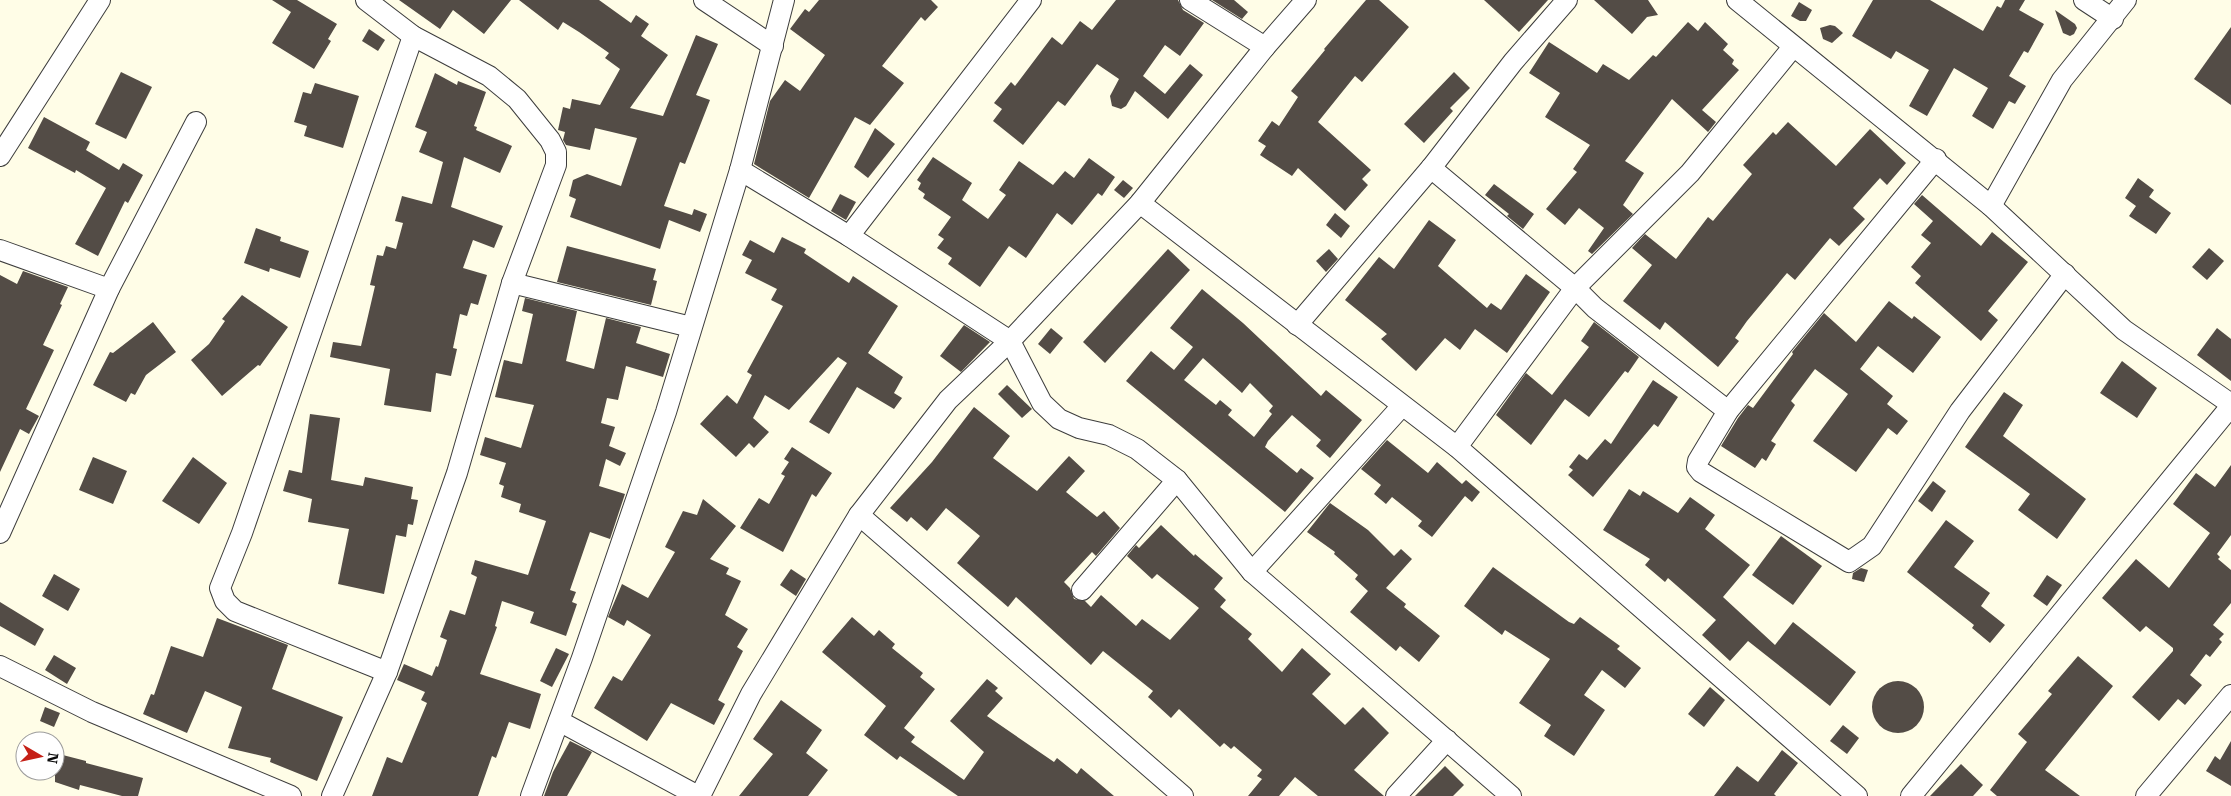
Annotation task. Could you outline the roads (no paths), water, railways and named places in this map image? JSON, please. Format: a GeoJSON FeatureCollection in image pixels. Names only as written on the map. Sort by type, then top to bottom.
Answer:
{"type":"FeatureCollection","features":[{"type":"Feature","properties":{"kind":"street"},"geometry":{"type":"LineString","coordinates":[[0,156],[100,0]]}},
{"type":"Feature","properties":{"kind":"street"},"geometry":{"type":"LineString","coordinates":[[332,796],[387,672],[457,473],[512,283],[556,165],[556,152],[550,140],[517,99],[489,76],[413,36],[366,0]]}},
{"type":"Feature","properties":{"kind":"street"},"geometry":{"type":"LineString","coordinates":[[704,0],[773,46]]}},
{"type":"Feature","properties":{"kind":"street"},"geometry":{"type":"LineString","coordinates":[[531,796],[666,412],[740,170],[784,0]]}},
{"type":"Feature","properties":{"kind":"street"},"geometry":{"type":"LineString","coordinates":[[849,236],[1031,0]]}},
{"type":"Feature","properties":{"kind":"street"},"geometry":{"type":"LineString","coordinates":[[1190,0],[1265,47]]}},
{"type":"Feature","properties":{"kind":"street"},"geometry":{"type":"LineString","coordinates":[[558,721],[699,796],[751,694],[859,515],[948,400],[1010,341],[1140,202],[1265,47],[1306,0]]}},
{"type":"Feature","properties":{"kind":"street"},"geometry":{"type":"LineString","coordinates":[[1297,325],[1430,168],[1513,62],[1567,0]]}},
{"type":"Feature","properties":{"kind":"street"},"geometry":{"type":"LineString","coordinates":[[1737,0],[1793,47],[1936,159],[2065,274],[2124,330],[2231,405],[1911,796]]}},
{"type":"Feature","properties":{"kind":"street"},"geometry":{"type":"LineString","coordinates":[[2084,0],[2114,19]]}},
{"type":"Feature","properties":{"kind":"street"},"geometry":{"type":"LineString","coordinates":[[1990,206],[2062,80],[2114,19],[2126,0]]}},
{"type":"Feature","properties":{"kind":"street"},"geometry":{"type":"LineString","coordinates":[[387,672],[235,611],[225,601],[220,588],[242,533],[413,36]]}},
{"type":"Feature","properties":{"kind":"street"},"geometry":{"type":"LineString","coordinates":[[1456,447],[1575,288],[1690,173],[1793,47]]}},
{"type":"Feature","properties":{"kind":"street"},"geometry":{"type":"LineString","coordinates":[[0,532],[109,289],[196,122]]}},
{"type":"Feature","properties":{"kind":"street"},"geometry":{"type":"LineString","coordinates":[[1936,159],[1728,411],[1698,461],[1697,467],[1701,472],[1849,562],[1872,546],[1960,411],[2065,274]]}},
{"type":"Feature","properties":{"kind":"street"},"geometry":{"type":"LineString","coordinates":[[1430,168],[1575,288],[1595,308],[1728,411]]}},
{"type":"Feature","properties":{"kind":"street"},"geometry":{"type":"LineString","coordinates":[[740,170],[849,236],[1010,341],[1042,403],[1059,418],[1079,428],[1109,435],[1137,449],[1177,480],[1252,572],[1511,796]]}},
{"type":"Feature","properties":{"kind":"street"},"geometry":{"type":"LineString","coordinates":[[1140,202],[1456,447],[1858,796]]}},
{"type":"Feature","properties":{"kind":"street"},"geometry":{"type":"LineString","coordinates":[[0,250],[109,289]]}},
{"type":"Feature","properties":{"kind":"street"},"geometry":{"type":"LineString","coordinates":[[512,283],[691,328]]}},
{"type":"Feature","properties":{"kind":"street"},"geometry":{"type":"LineString","coordinates":[[1252,572],[1401,406]]}},
{"type":"Feature","properties":{"kind":"street"},"geometry":{"type":"LineString","coordinates":[[1082,590],[1177,480]]}},
{"type":"Feature","properties":{"kind":"street"},"geometry":{"type":"LineString","coordinates":[[859,515],[1183,796]]}},
{"type":"Feature","properties":{"kind":"street"},"geometry":{"type":"LineString","coordinates":[[0,666],[92,712],[291,796]]}},
{"type":"Feature","properties":{"kind":"street"},"geometry":{"type":"LineString","coordinates":[[2146,796],[2231,695]]}},
{"type":"Feature","properties":{"kind":"street"},"geometry":{"type":"LineString","coordinates":[[1396,796],[1447,740]]}}]}
